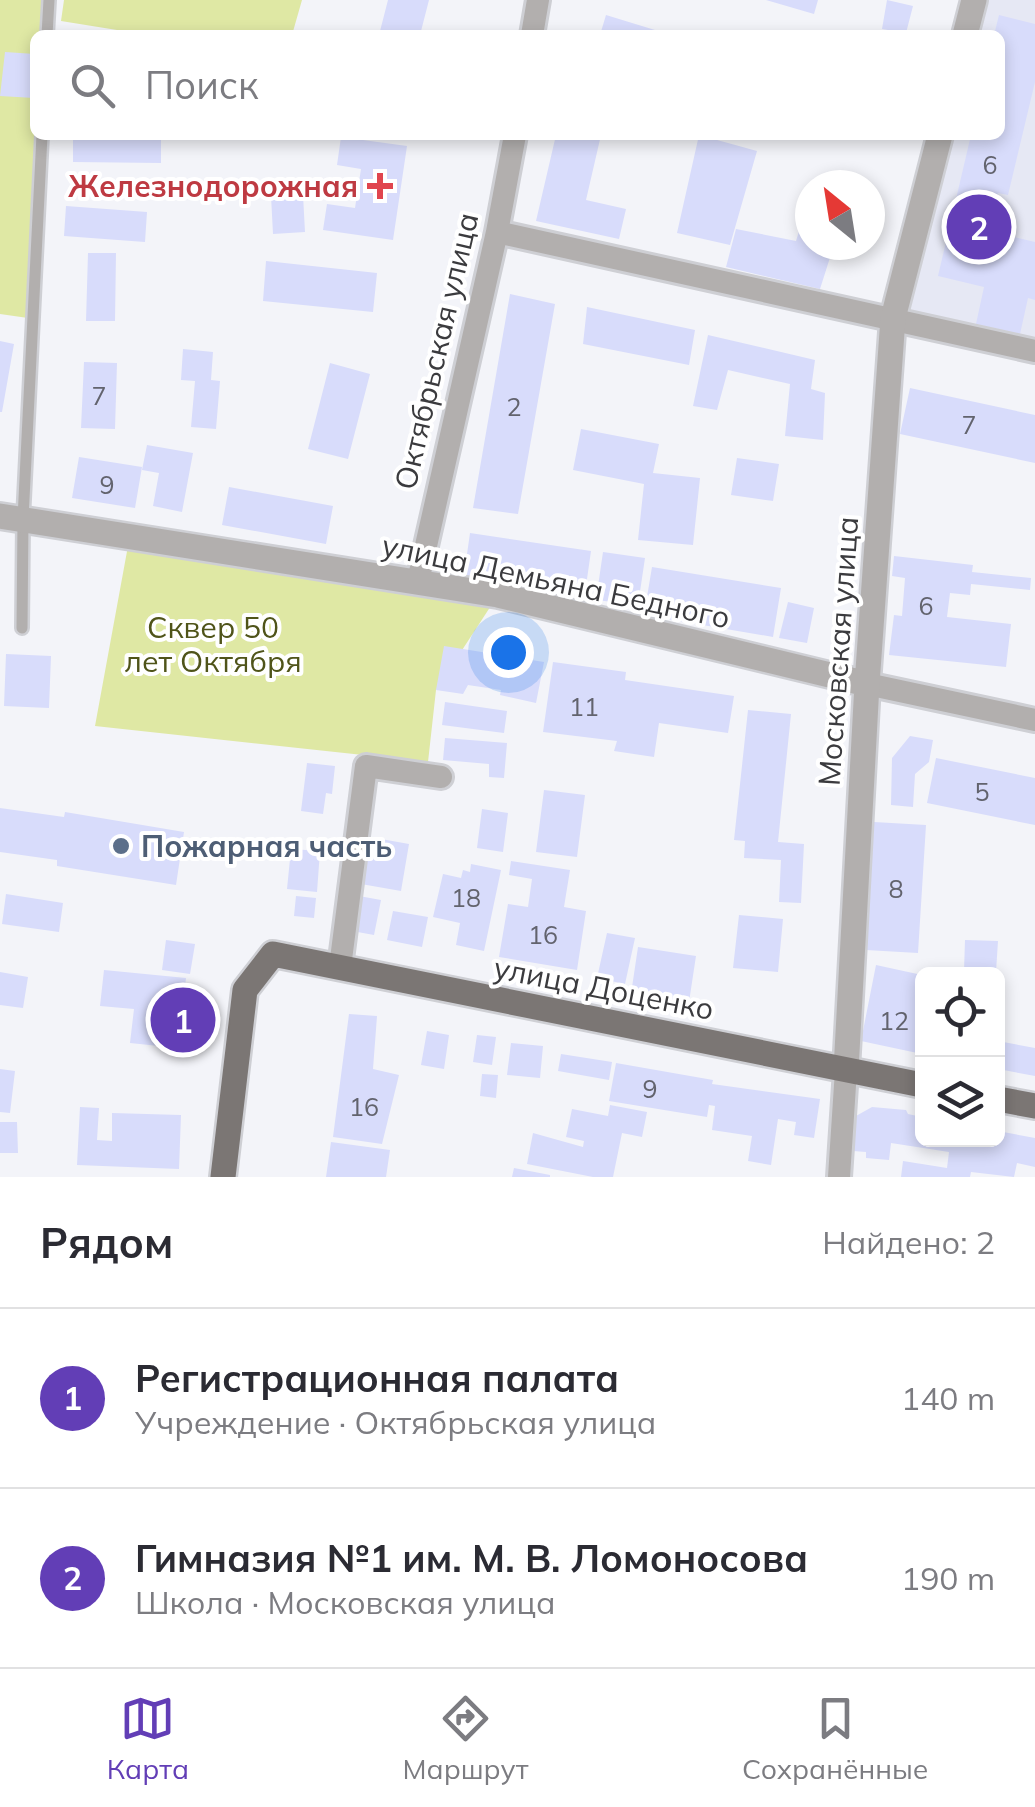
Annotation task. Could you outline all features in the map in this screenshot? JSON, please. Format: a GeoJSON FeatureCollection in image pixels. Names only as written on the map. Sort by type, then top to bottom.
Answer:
{"type":"FeatureCollection","features":[{"type":"Feature","properties":{"kind":"main road","name":"улица Доценко"},"geometry":{"type":"LineString","coordinates":[[223,1177],[245,990],[273,954],[915,1084]]}},
{"type":"Feature","properties":{"kind":"main road"},"geometry":{"type":"LineString","coordinates":[[1005,1100],[1035,1106]]}},
{"type":"Feature","properties":{"kind":"street"},"geometry":{"type":"LineString","coordinates":[[533,30],[538,0]]}},
{"type":"Feature","properties":{"kind":"street"},"geometry":{"type":"LineString","coordinates":[[966,30],[974,0]]}},
{"type":"Feature","properties":{"kind":"street","name":"Октябрьская улица"},"geometry":{"type":"LineString","coordinates":[[418,581],[497,232],[513,140]]}},
{"type":"Feature","properties":{"kind":"street","name":"Московская улица"},"geometry":{"type":"LineString","coordinates":[[838,1177],[893,318],[939,140]]}},
{"type":"Feature","properties":{"kind":"street"},"geometry":{"type":"LineString","coordinates":[[497,232],[1035,351]]}},
{"type":"Feature","properties":{"kind":"street","name":"улица Демьяна Бедного"},"geometry":{"type":"LineString","coordinates":[[12,518],[498,595],[867,684],[1035,720]]}},
{"type":"Feature","properties":{"kind":"street"},"geometry":{"type":"LineString","coordinates":[[340,967],[366,766],[441,777]]}},
{"type":"Feature","properties":{"kind":"lane"},"geometry":{"type":"LineString","coordinates":[[47,30],[49,0]]}},
{"type":"Feature","properties":{"kind":"lane"},"geometry":{"type":"LineString","coordinates":[[22,628],[12,518],[42,140]]}},
{"type":"Feature","properties":{"kind":"shaded area"},"geometry":{"type":"Polygon","coordinates":[[[978,0],[1035,0],[1035,345],[904,318],[942,140],[1005,140],[1005,30],[970,30],[978,0]]]}},
{"type":"Feature","properties":{"kind":"green space"},"geometry":{"type":"Polygon","coordinates":[[[0,0],[47,0],[45,30],[30,30],[30,140],[42,140],[35,319],[0,314],[0,0]]]}},
{"type":"Feature","properties":{"kind":"green space"},"geometry":{"type":"Polygon","coordinates":[[[64,0],[302,0],[293,30],[117,30],[61,21],[64,0]]]}},
{"type":"Feature","properties":{"kind":"green space","name":"Сквер 50 лет Октября"},"geometry":{"type":"Polygon","coordinates":[[[130,535],[498,595],[436,690],[428,762],[95,726],[130,535]]]}},
{"type":"Feature","properties":{"kind":"building"},"geometry":{"type":"Polygon","coordinates":[[[388,0],[429,0],[421,30],[380,30],[388,0]]]}},
{"type":"Feature","properties":{"kind":"building"},"geometry":{"type":"Polygon","coordinates":[[[766,0],[818,0],[814,14],[766,0]]]}},
{"type":"Feature","properties":{"kind":"building"},"geometry":{"type":"Polygon","coordinates":[[[887,0],[913,6],[907,30],[882,29],[887,0]]]}},
{"type":"Feature","properties":{"kind":"building"},"geometry":{"type":"Polygon","coordinates":[[[606,15],[655,30],[602,30],[606,15]]]}},
{"type":"Feature","properties":{"kind":"building"},"geometry":{"type":"Polygon","coordinates":[[[999,15],[1035,24],[1035,82],[1008,195],[998,193],[989,231],[1035,242],[1035,300],[1028,298],[1020,334],[976,324],[984,287],[938,276],[970,140],[1005,140],[1005,30],[995,30],[999,15]]]}},
{"type":"Feature","properties":{"kind":"building"},"geometry":{"type":"Polygon","coordinates":[[[5,52],[30,54],[30,98],[0,96],[5,52]]]}},
{"type":"Feature","properties":{"kind":"building"},"geometry":{"type":"Polygon","coordinates":[[[73,140],[161,140],[161,163],[73,162],[73,140]]]}},
{"type":"Feature","properties":{"kind":"building","name":"Железнодорожная"},"geometry":{"type":"Polygon","coordinates":[[[341,140],[407,146],[393,240],[323,230],[327,204],[355,208],[361,169],[337,165],[341,140]]]}},
{"type":"Feature","properties":{"kind":"building"},"geometry":{"type":"Polygon","coordinates":[[[555,140],[600,140],[586,200],[626,209],[619,239],[536,221],[555,140]]]}},
{"type":"Feature","properties":{"kind":"building"},"geometry":{"type":"Polygon","coordinates":[[[698,140],[717,140],[757,151],[730,245],[677,233],[698,140]]]}},
{"type":"Feature","properties":{"kind":"building"},"geometry":{"type":"Polygon","coordinates":[[[303,195],[305,232],[273,234],[271,196],[303,195]]]}},
{"type":"Feature","properties":{"kind":"building"},"geometry":{"type":"Polygon","coordinates":[[[66,206],[147,212],[145,242],[64,236],[66,206]]]}},
{"type":"Feature","properties":{"kind":"building"},"geometry":{"type":"Polygon","coordinates":[[[736,229],[795,241],[795,260],[829,260],[820,289],[726,267],[736,229]]]}},
{"type":"Feature","properties":{"kind":"building"},"geometry":{"type":"Polygon","coordinates":[[[88,253],[116,253],[115,321],[86,321],[88,253]]]}},
{"type":"Feature","properties":{"kind":"building"},"geometry":{"type":"Polygon","coordinates":[[[266,261],[377,273],[373,312],[263,301],[266,261]]]}},
{"type":"Feature","properties":{"kind":"building"},"geometry":{"type":"Polygon","coordinates":[[[510,294],[555,304],[518,514],[473,508],[510,294]]]}},
{"type":"Feature","properties":{"kind":"building"},"geometry":{"type":"Polygon","coordinates":[[[587,307],[695,330],[689,365],[583,344],[587,307]]]}},
{"type":"Feature","properties":{"kind":"building"},"geometry":{"type":"Polygon","coordinates":[[[708,335],[815,360],[811,389],[825,393],[823,440],[785,436],[790,384],[728,370],[717,410],[693,406],[708,335]]]}},
{"type":"Feature","properties":{"kind":"building"},"geometry":{"type":"Polygon","coordinates":[[[0,341],[14,344],[2,412],[0,412],[0,341]]]}},
{"type":"Feature","properties":{"kind":"building"},"geometry":{"type":"Polygon","coordinates":[[[183,349],[213,352],[211,380],[220,381],[216,429],[191,427],[195,381],[181,380],[183,349]]]}},
{"type":"Feature","properties":{"kind":"building"},"geometry":{"type":"Polygon","coordinates":[[[84,362],[117,363],[115,429],[81,428],[84,362]]]}},
{"type":"Feature","properties":{"kind":"building"},"geometry":{"type":"Polygon","coordinates":[[[330,363],[370,374],[348,459],[308,449],[330,363]]]}},
{"type":"Feature","properties":{"kind":"building"},"geometry":{"type":"Polygon","coordinates":[[[910,388],[1035,415],[1035,463],[900,434],[910,388]]]}},
{"type":"Feature","properties":{"kind":"building"},"geometry":{"type":"Polygon","coordinates":[[[581,429],[659,444],[653,473],[700,478],[693,545],[638,540],[644,484],[573,470],[581,429]]]}},
{"type":"Feature","properties":{"kind":"building"},"geometry":{"type":"Polygon","coordinates":[[[147,445],[193,453],[182,512],[153,506],[159,473],[142,470],[147,445]]]}},
{"type":"Feature","properties":{"kind":"building"},"geometry":{"type":"Polygon","coordinates":[[[79,457],[142,467],[135,508],[72,498],[79,457]]]}},
{"type":"Feature","properties":{"kind":"building"},"geometry":{"type":"Polygon","coordinates":[[[737,458],[779,464],[773,501],[731,495],[737,458]]]}},
{"type":"Feature","properties":{"kind":"building"},"geometry":{"type":"Polygon","coordinates":[[[229,487],[333,506],[326,544],[222,525],[229,487]]]}},
{"type":"Feature","properties":{"kind":"building"},"geometry":{"type":"Polygon","coordinates":[[[470,533],[591,551],[585,593],[464,575],[470,533]]]}},
{"type":"Feature","properties":{"kind":"building"},"geometry":{"type":"Polygon","coordinates":[[[603,552],[645,558],[638,605],[596,600],[603,552]]]}},
{"type":"Feature","properties":{"kind":"building"},"geometry":{"type":"Polygon","coordinates":[[[894,556],[973,565],[972,572],[1031,578],[1030,590],[971,584],[970,595],[950,593],[947,617],[1011,624],[1006,667],[889,655],[894,615],[902,616],[905,578],[892,576],[894,556]]]}},
{"type":"Feature","properties":{"kind":"building"},"geometry":{"type":"Polygon","coordinates":[[[652,567],[781,588],[773,637],[644,615],[652,567]]]}},
{"type":"Feature","properties":{"kind":"building"},"geometry":{"type":"Polygon","coordinates":[[[788,602],[814,608],[807,643],[779,638],[788,602]]]}},
{"type":"Feature","properties":{"kind":"building"},"geometry":{"type":"Polygon","coordinates":[[[444,646],[544,662],[536,703],[500,695],[501,690],[468,685],[463,694],[436,690],[444,646]]]}},
{"type":"Feature","properties":{"kind":"building"},"geometry":{"type":"Polygon","coordinates":[[[6,654],[51,656],[49,708],[4,706],[6,654]]]}},
{"type":"Feature","properties":{"kind":"building"},"geometry":{"type":"Polygon","coordinates":[[[553,662],[626,672],[625,680],[734,696],[728,733],[659,723],[654,757],[614,751],[617,741],[543,732],[553,662]]]}},
{"type":"Feature","properties":{"kind":"building"},"geometry":{"type":"Polygon","coordinates":[[[445,702],[507,711],[504,733],[442,725],[445,702]]]}},
{"type":"Feature","properties":{"kind":"building"},"geometry":{"type":"Polygon","coordinates":[[[748,710],[791,714],[778,842],[804,844],[801,903],[779,902],[781,860],[744,858],[745,841],[734,840],[748,710]]]}},
{"type":"Feature","properties":{"kind":"building"},"geometry":{"type":"Polygon","coordinates":[[[910,736],[933,740],[929,762],[915,774],[913,807],[891,805],[892,758],[910,736]]]}},
{"type":"Feature","properties":{"kind":"building"},"geometry":{"type":"Polygon","coordinates":[[[445,738],[507,743],[504,778],[489,777],[489,764],[443,760],[445,738]]]}},
{"type":"Feature","properties":{"kind":"building"},"geometry":{"type":"Polygon","coordinates":[[[936,758],[1035,778],[1035,825],[927,803],[936,758]]]}},
{"type":"Feature","properties":{"kind":"building"},"geometry":{"type":"Polygon","coordinates":[[[307,763],[335,766],[332,794],[326,793],[323,814],[301,811],[307,763]]]}},
{"type":"Feature","properties":{"kind":"building"},"geometry":{"type":"Polygon","coordinates":[[[544,790],[585,795],[577,857],[536,852],[544,790]]]}},
{"type":"Feature","properties":{"kind":"building","name":"Пожарная часть"},"geometry":{"type":"Polygon","coordinates":[[[0,808],[64,817],[65,812],[184,832],[176,885],[57,866],[57,860],[0,852],[0,808]]]}},
{"type":"Feature","properties":{"kind":"building"},"geometry":{"type":"Polygon","coordinates":[[[482,809],[508,813],[503,852],[477,848],[482,809]]]}},
{"type":"Feature","properties":{"kind":"building"},"geometry":{"type":"Polygon","coordinates":[[[874,822],[926,825],[918,953],[866,950],[874,822]]]}},
{"type":"Feature","properties":{"kind":"building"},"geometry":{"type":"Polygon","coordinates":[[[370,837],[409,844],[401,891],[361,884],[370,837]]]}},
{"type":"Feature","properties":{"kind":"building"},"geometry":{"type":"Polygon","coordinates":[[[291,849],[320,851],[317,892],[287,889],[291,849]]]}},
{"type":"Feature","properties":{"kind":"building"},"geometry":{"type":"Polygon","coordinates":[[[511,861],[570,870],[564,907],[586,911],[577,970],[499,957],[508,904],[528,907],[532,879],[509,875],[511,861]]]}},
{"type":"Feature","properties":{"kind":"building"},"geometry":{"type":"Polygon","coordinates":[[[471,864],[501,870],[484,951],[456,945],[460,923],[433,917],[443,874],[461,878],[463,870],[470,872],[471,864]]]}},
{"type":"Feature","properties":{"kind":"building"},"geometry":{"type":"Polygon","coordinates":[[[6,894],[63,903],[59,932],[2,924],[6,894]]]}},
{"type":"Feature","properties":{"kind":"building"},"geometry":{"type":"Polygon","coordinates":[[[296,896],[316,898],[314,918],[294,916],[296,896]]]}},
{"type":"Feature","properties":{"kind":"building"},"geometry":{"type":"Polygon","coordinates":[[[359,896],[381,900],[374,935],[352,931],[359,896]]]}},
{"type":"Feature","properties":{"kind":"building"},"geometry":{"type":"Polygon","coordinates":[[[393,911],[428,917],[422,947],[387,940],[393,911]]]}},
{"type":"Feature","properties":{"kind":"building"},"geometry":{"type":"Polygon","coordinates":[[[739,915],[783,919],[778,972],[733,968],[739,915]]]}},
{"type":"Feature","properties":{"kind":"building"},"geometry":{"type":"Polygon","coordinates":[[[607,933],[635,938],[625,984],[597,978],[607,933]]]}},
{"type":"Feature","properties":{"kind":"building"},"geometry":{"type":"Polygon","coordinates":[[[166,940],[195,944],[190,974],[162,970],[166,940]]]}},
{"type":"Feature","properties":{"kind":"building"},"geometry":{"type":"Polygon","coordinates":[[[965,940],[998,941],[996,967],[964,967],[965,940]]]}},
{"type":"Feature","properties":{"kind":"building"},"geometry":{"type":"Polygon","coordinates":[[[638,947],[696,956],[689,1002],[631,994],[638,947]]]}},
{"type":"Feature","properties":{"kind":"building"},"geometry":{"type":"Polygon","coordinates":[[[876,965],[915,973],[915,1053],[861,1041],[876,965]]]}},
{"type":"Feature","properties":{"kind":"building"},"geometry":{"type":"Polygon","coordinates":[[[104,970],[186,978],[178,1048],[130,1043],[134,1009],[100,1006],[104,970]]]}},
{"type":"Feature","properties":{"kind":"building"},"geometry":{"type":"Polygon","coordinates":[[[0,972],[28,977],[23,1008],[0,1005],[0,972]]]}},
{"type":"Feature","properties":{"kind":"building"},"geometry":{"type":"Polygon","coordinates":[[[349,1014],[377,1016],[373,1069],[399,1075],[382,1144],[333,1137],[349,1014]]]}},
{"type":"Feature","properties":{"kind":"building"},"geometry":{"type":"Polygon","coordinates":[[[427,1031],[449,1035],[444,1069],[421,1065],[427,1031]]]}},
{"type":"Feature","properties":{"kind":"building"},"geometry":{"type":"Polygon","coordinates":[[[477,1035],[496,1037],[492,1065],[473,1062],[477,1035]]]}},
{"type":"Feature","properties":{"kind":"building"},"geometry":{"type":"Polygon","coordinates":[[[1005,1042],[1035,1048],[1035,1076],[1005,1070],[1005,1042]]]}},
{"type":"Feature","properties":{"kind":"building"},"geometry":{"type":"Polygon","coordinates":[[[511,1043],[543,1046],[540,1078],[507,1075],[511,1043]]]}},
{"type":"Feature","properties":{"kind":"building"},"geometry":{"type":"Polygon","coordinates":[[[561,1054],[612,1062],[609,1080],[558,1071],[561,1054]]]}},
{"type":"Feature","properties":{"kind":"building"},"geometry":{"type":"Polygon","coordinates":[[[616,1063],[713,1080],[712,1084],[820,1099],[814,1138],[794,1135],[796,1122],[778,1119],[771,1165],[748,1161],[752,1136],[712,1130],[715,1106],[709,1105],[707,1117],[609,1101],[616,1063]]]}},
{"type":"Feature","properties":{"kind":"building"},"geometry":{"type":"Polygon","coordinates":[[[0,1069],[15,1071],[10,1113],[0,1112],[0,1069]]]}},
{"type":"Feature","properties":{"kind":"building"},"geometry":{"type":"Polygon","coordinates":[[[482,1074],[498,1075],[496,1098],[480,1096],[482,1074]]]}},
{"type":"Feature","properties":{"kind":"building"},"geometry":{"type":"Polygon","coordinates":[[[610,1105],[647,1112],[642,1137],[622,1133],[613,1177],[527,1164],[533,1133],[583,1147],[584,1141],[566,1137],[572,1109],[608,1116],[610,1105]]]}},
{"type":"Feature","properties":{"kind":"building"},"geometry":{"type":"Polygon","coordinates":[[[80,1107],[99,1108],[97,1140],[112,1141],[112,1113],[181,1115],[179,1169],[77,1165],[80,1107]]]}},
{"type":"Feature","properties":{"kind":"building"},"geometry":{"type":"Polygon","coordinates":[[[872,1107],[906,1110],[915,1116],[915,1147],[891,1143],[889,1160],[866,1158],[866,1152],[853,1151],[856,1116],[872,1107]]]}},
{"type":"Feature","properties":{"kind":"building"},"geometry":{"type":"Polygon","coordinates":[[[0,1122],[17,1122],[18,1153],[0,1153],[0,1122]]]}},
{"type":"Feature","properties":{"kind":"building"},"geometry":{"type":"Polygon","coordinates":[[[1005,1132],[1035,1138],[1035,1167],[1017,1163],[1014,1177],[971,1172],[970,1177],[901,1177],[903,1161],[947,1168],[949,1152],[917,1147],[1005,1147],[1005,1132]]]}},
{"type":"Feature","properties":{"kind":"building"},"geometry":{"type":"Polygon","coordinates":[[[331,1142],[390,1150],[386,1177],[326,1177],[331,1142]]]}},
{"type":"Feature","properties":{"kind":"building"},"geometry":{"type":"Polygon","coordinates":[[[514,1168],[550,1175],[550,1177],[512,1177],[514,1168]]]}},
{"type":"Feature","properties":{"kind":"place","name":"Железнодорожная"},"geometry":{"type":"Point","coordinates":[380,186]}},
{"type":"Feature","properties":{"kind":"place","name":"Гимназия №1 им. М. В. Ломоносова"},"geometry":{"type":"Point","coordinates":[979,227]}},
{"type":"Feature","properties":{"kind":"place","name":"Пожарная часть"},"geometry":{"type":"Point","coordinates":[121,846]}},
{"type":"Feature","properties":{"kind":"place","name":"Регистрационная палата"},"geometry":{"type":"Point","coordinates":[183,1020]}}]}
